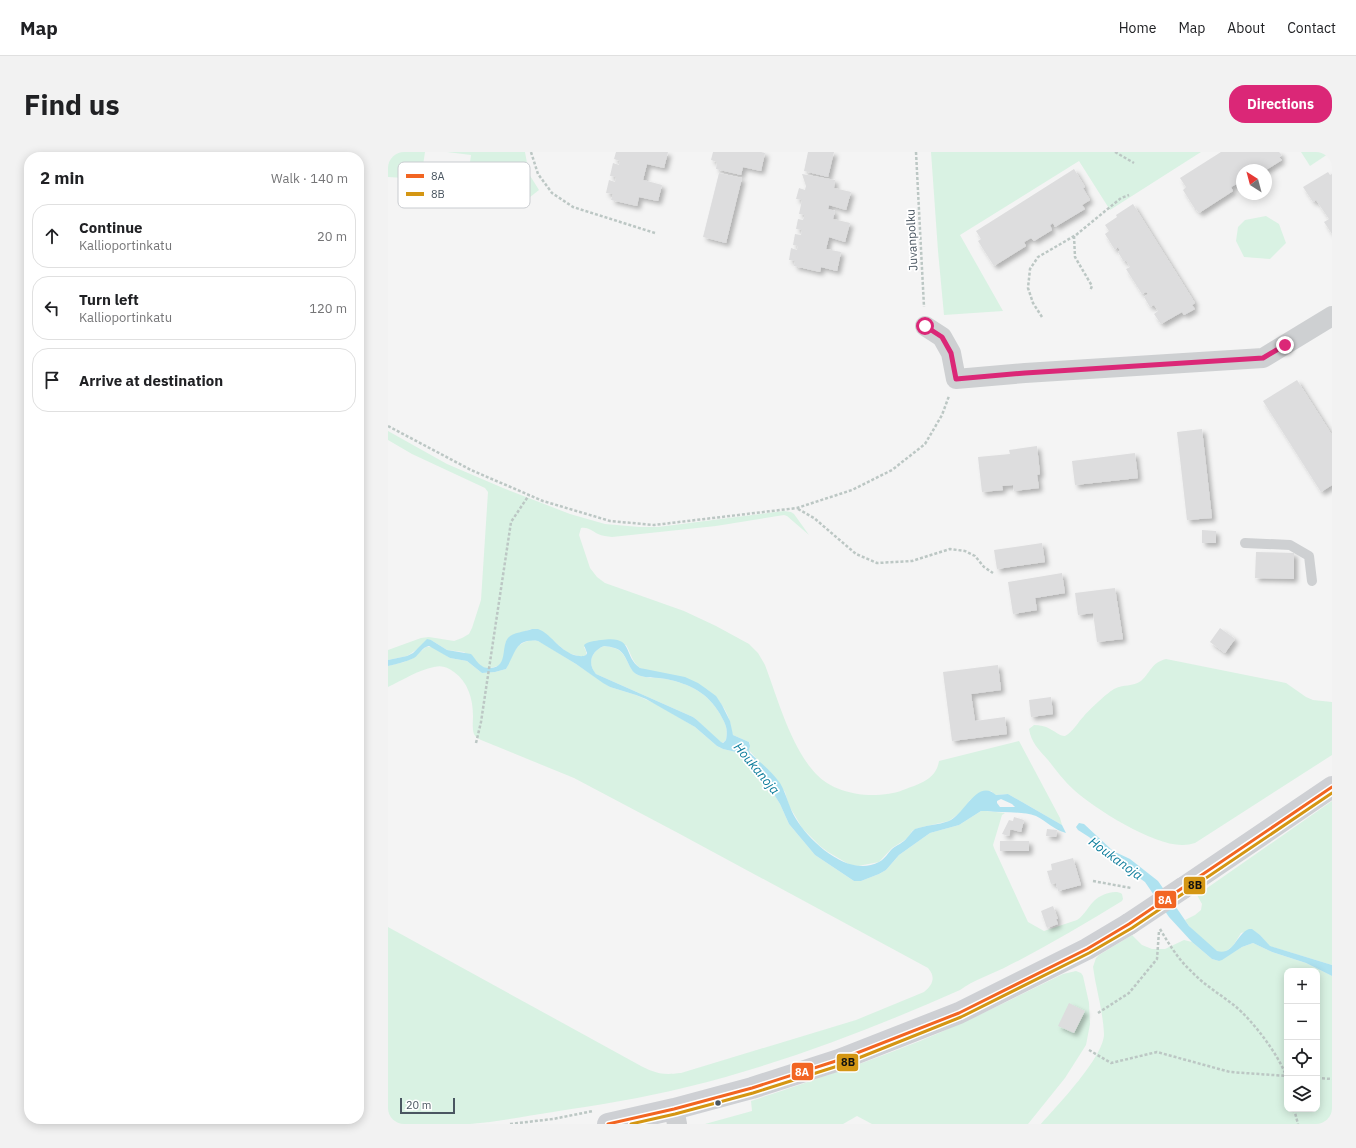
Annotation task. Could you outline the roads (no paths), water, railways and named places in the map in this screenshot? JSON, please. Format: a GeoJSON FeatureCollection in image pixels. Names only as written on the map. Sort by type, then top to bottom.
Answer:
{"type":"FeatureCollection","features":[{"type":"Feature","properties":{"kind":"main road"},"geometry":{"type":"LineString","coordinates":[[603,1117],[675,1116],[752,1088],[839,1060],[959,1013],[1087,949],[1129,924],[1332,788]]}},
{"type":"Feature","properties":{"kind":"street"},"geometry":{"type":"LineString","coordinates":[[925,326],[942,337],[951,353],[956,379],[1025,373],[1263,358],[1332,316]]}},
{"type":"Feature","properties":{"kind":"lane"},"geometry":{"type":"LineString","coordinates":[[1245,543],[1290,545],[1309,556],[1312,581]]}},
{"type":"Feature","properties":{"kind":"water","name":"Houkanoja"},"geometry":{"type":"Polygon","coordinates":[[[532,629],[542,631],[569,653],[579,656],[586,655],[587,653],[584,645],[588,643],[612,639],[619,640],[624,643],[631,657],[640,668],[685,677],[708,690],[716,696],[722,705],[730,721],[733,735],[749,742],[750,753],[770,771],[780,783],[796,819],[803,828],[821,847],[832,856],[844,862],[867,866],[879,862],[885,858],[892,849],[902,843],[912,831],[949,821],[960,812],[971,799],[983,791],[989,791],[996,795],[1008,794],[1062,825],[1066,833],[1030,814],[981,811],[959,825],[930,833],[899,855],[886,870],[879,874],[861,881],[854,881],[815,855],[789,824],[780,804],[770,788],[740,753],[717,746],[695,727],[646,699],[610,687],[538,641],[530,641],[520,644],[514,652],[506,669],[495,672],[482,673],[467,661],[450,658],[429,646],[414,658],[388,666],[388,660],[407,656],[413,653],[427,639],[447,650],[471,654],[486,668],[496,667],[502,660],[508,638],[516,633],[532,629]],[[604,646],[593,654],[591,662],[593,670],[596,674],[693,717],[721,742],[723,743],[726,740],[727,729],[724,721],[710,700],[698,690],[675,681],[639,676],[633,672],[626,658],[621,652],[615,648],[604,646]],[[1001,799],[997,801],[1000,807],[1015,807],[1012,804],[1001,799]]]}},
{"type":"Feature","properties":{"kind":"water","name":"Houkanoja"},"geometry":{"type":"Polygon","coordinates":[[[1079,823],[1084,824],[1113,851],[1130,859],[1158,881],[1189,926],[1217,951],[1223,952],[1231,948],[1241,935],[1249,929],[1252,929],[1270,946],[1332,965],[1332,976],[1320,970],[1320,968],[1316,968],[1306,963],[1272,952],[1253,943],[1242,947],[1222,960],[1219,961],[1212,959],[1192,942],[1169,917],[1145,882],[1120,864],[1076,827],[1079,823]]]}}]}
